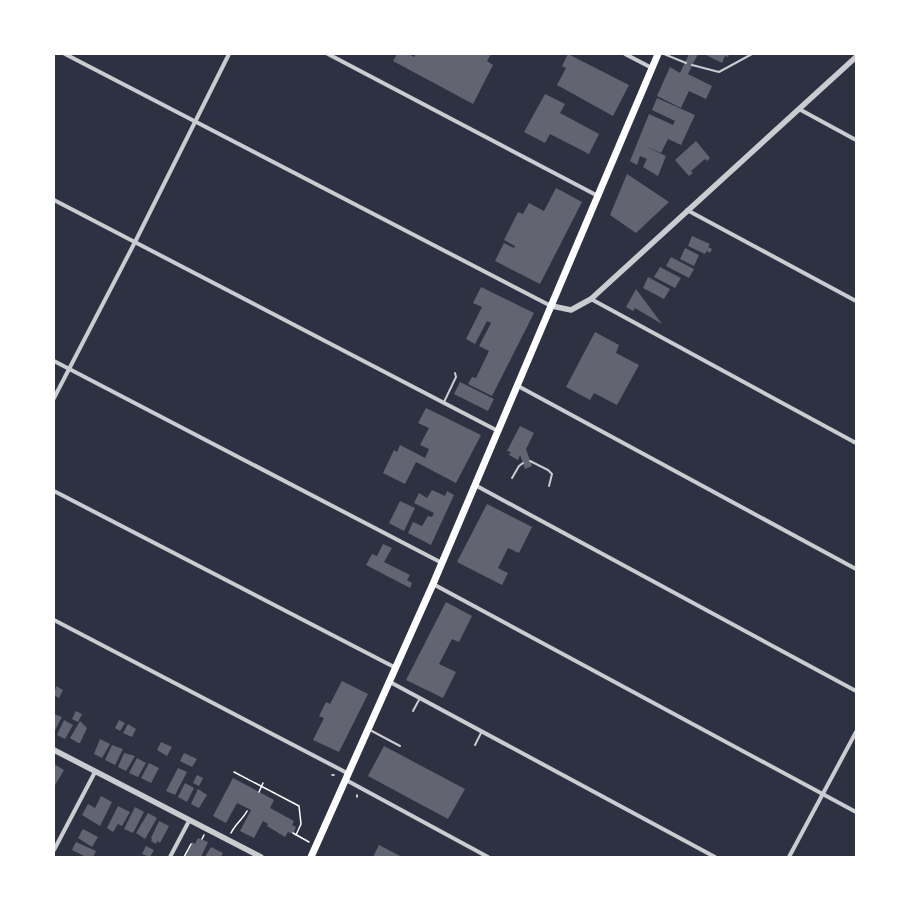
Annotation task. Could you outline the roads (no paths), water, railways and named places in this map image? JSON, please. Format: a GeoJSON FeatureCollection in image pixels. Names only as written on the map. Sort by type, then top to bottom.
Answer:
{"type":"FeatureCollection","features":[{"type":"Feature","properties":{"kind":"main road"},"geometry":{"type":"LineString","coordinates":[[310,857],[390,682],[476,485],[658,54]]}},
{"type":"Feature","properties":{"kind":"street"},"geometry":{"type":"LineString","coordinates":[[65,54],[552,306],[571,310],[590,299],[856,57]]}},
{"type":"Feature","properties":{"kind":"street"},"geometry":{"type":"LineString","coordinates":[[54,398],[196,123],[229,54]]}},
{"type":"Feature","properties":{"kind":"street"},"geometry":{"type":"LineString","coordinates":[[328,54],[598,196]]}},
{"type":"Feature","properties":{"kind":"street"},"geometry":{"type":"LineString","coordinates":[[625,54],[652,68]]}},
{"type":"Feature","properties":{"kind":"street"},"geometry":{"type":"LineString","coordinates":[[799,109],[856,140]]}},
{"type":"Feature","properties":{"kind":"street"},"geometry":{"type":"LineString","coordinates":[[54,200],[499,431]]}},
{"type":"Feature","properties":{"kind":"street"},"geometry":{"type":"LineString","coordinates":[[687,210],[856,302]]}},
{"type":"Feature","properties":{"kind":"street"},"geometry":{"type":"LineString","coordinates":[[590,299],[856,443]]}},
{"type":"Feature","properties":{"kind":"street"},"geometry":{"type":"LineString","coordinates":[[54,361],[442,563]]}},
{"type":"Feature","properties":{"kind":"street"},"geometry":{"type":"LineString","coordinates":[[518,386],[856,569]]}},
{"type":"Feature","properties":{"kind":"street"},"geometry":{"type":"LineString","coordinates":[[476,485],[856,691]]}},
{"type":"Feature","properties":{"kind":"street"},"geometry":{"type":"LineString","coordinates":[[54,490],[396,668]]}},
{"type":"Feature","properties":{"kind":"street"},"geometry":{"type":"LineString","coordinates":[[433,584],[856,812]]}},
{"type":"Feature","properties":{"kind":"street"},"geometry":{"type":"LineString","coordinates":[[54,620],[347,777],[488,857]]}},
{"type":"Feature","properties":{"kind":"street"},"geometry":{"type":"LineString","coordinates":[[390,682],[715,857]]}},
{"type":"Feature","properties":{"kind":"street"},"geometry":{"type":"LineString","coordinates":[[789,857],[856,732]]}},
{"type":"Feature","properties":{"kind":"street"},"geometry":{"type":"LineString","coordinates":[[54,750],[261,857]]}},
{"type":"Feature","properties":{"kind":"street"},"geometry":{"type":"LineString","coordinates":[[54,850],[95,772]]}},
{"type":"Feature","properties":{"kind":"street"},"geometry":{"type":"LineString","coordinates":[[170,857],[189,821]]}},
{"type":"Feature","properties":{"kind":"lane"},"geometry":{"type":"LineString","coordinates":[[664,54],[686,63]]}},
{"type":"Feature","properties":{"kind":"lane"},"geometry":{"type":"LineString","coordinates":[[692,65],[719,72],[752,54]]}},
{"type":"Feature","properties":{"kind":"lane"},"geometry":{"type":"LineString","coordinates":[[444,402],[456,377],[455,373]]}},
{"type":"Feature","properties":{"kind":"lane"},"geometry":{"type":"LineString","coordinates":[[530,461],[548,470],[552,474],[549,486]]}},
{"type":"Feature","properties":{"kind":"lane"},"geometry":{"type":"LineString","coordinates":[[512,478],[518,466],[523,463]]}},
{"type":"Feature","properties":{"kind":"lane"},"geometry":{"type":"LineString","coordinates":[[413,711],[420,698]]}},
{"type":"Feature","properties":{"kind":"lane"},"geometry":{"type":"LineString","coordinates":[[369,729],[400,746]]}},
{"type":"Feature","properties":{"kind":"lane"},"geometry":{"type":"LineString","coordinates":[[475,744],[482,731]]}}]}
